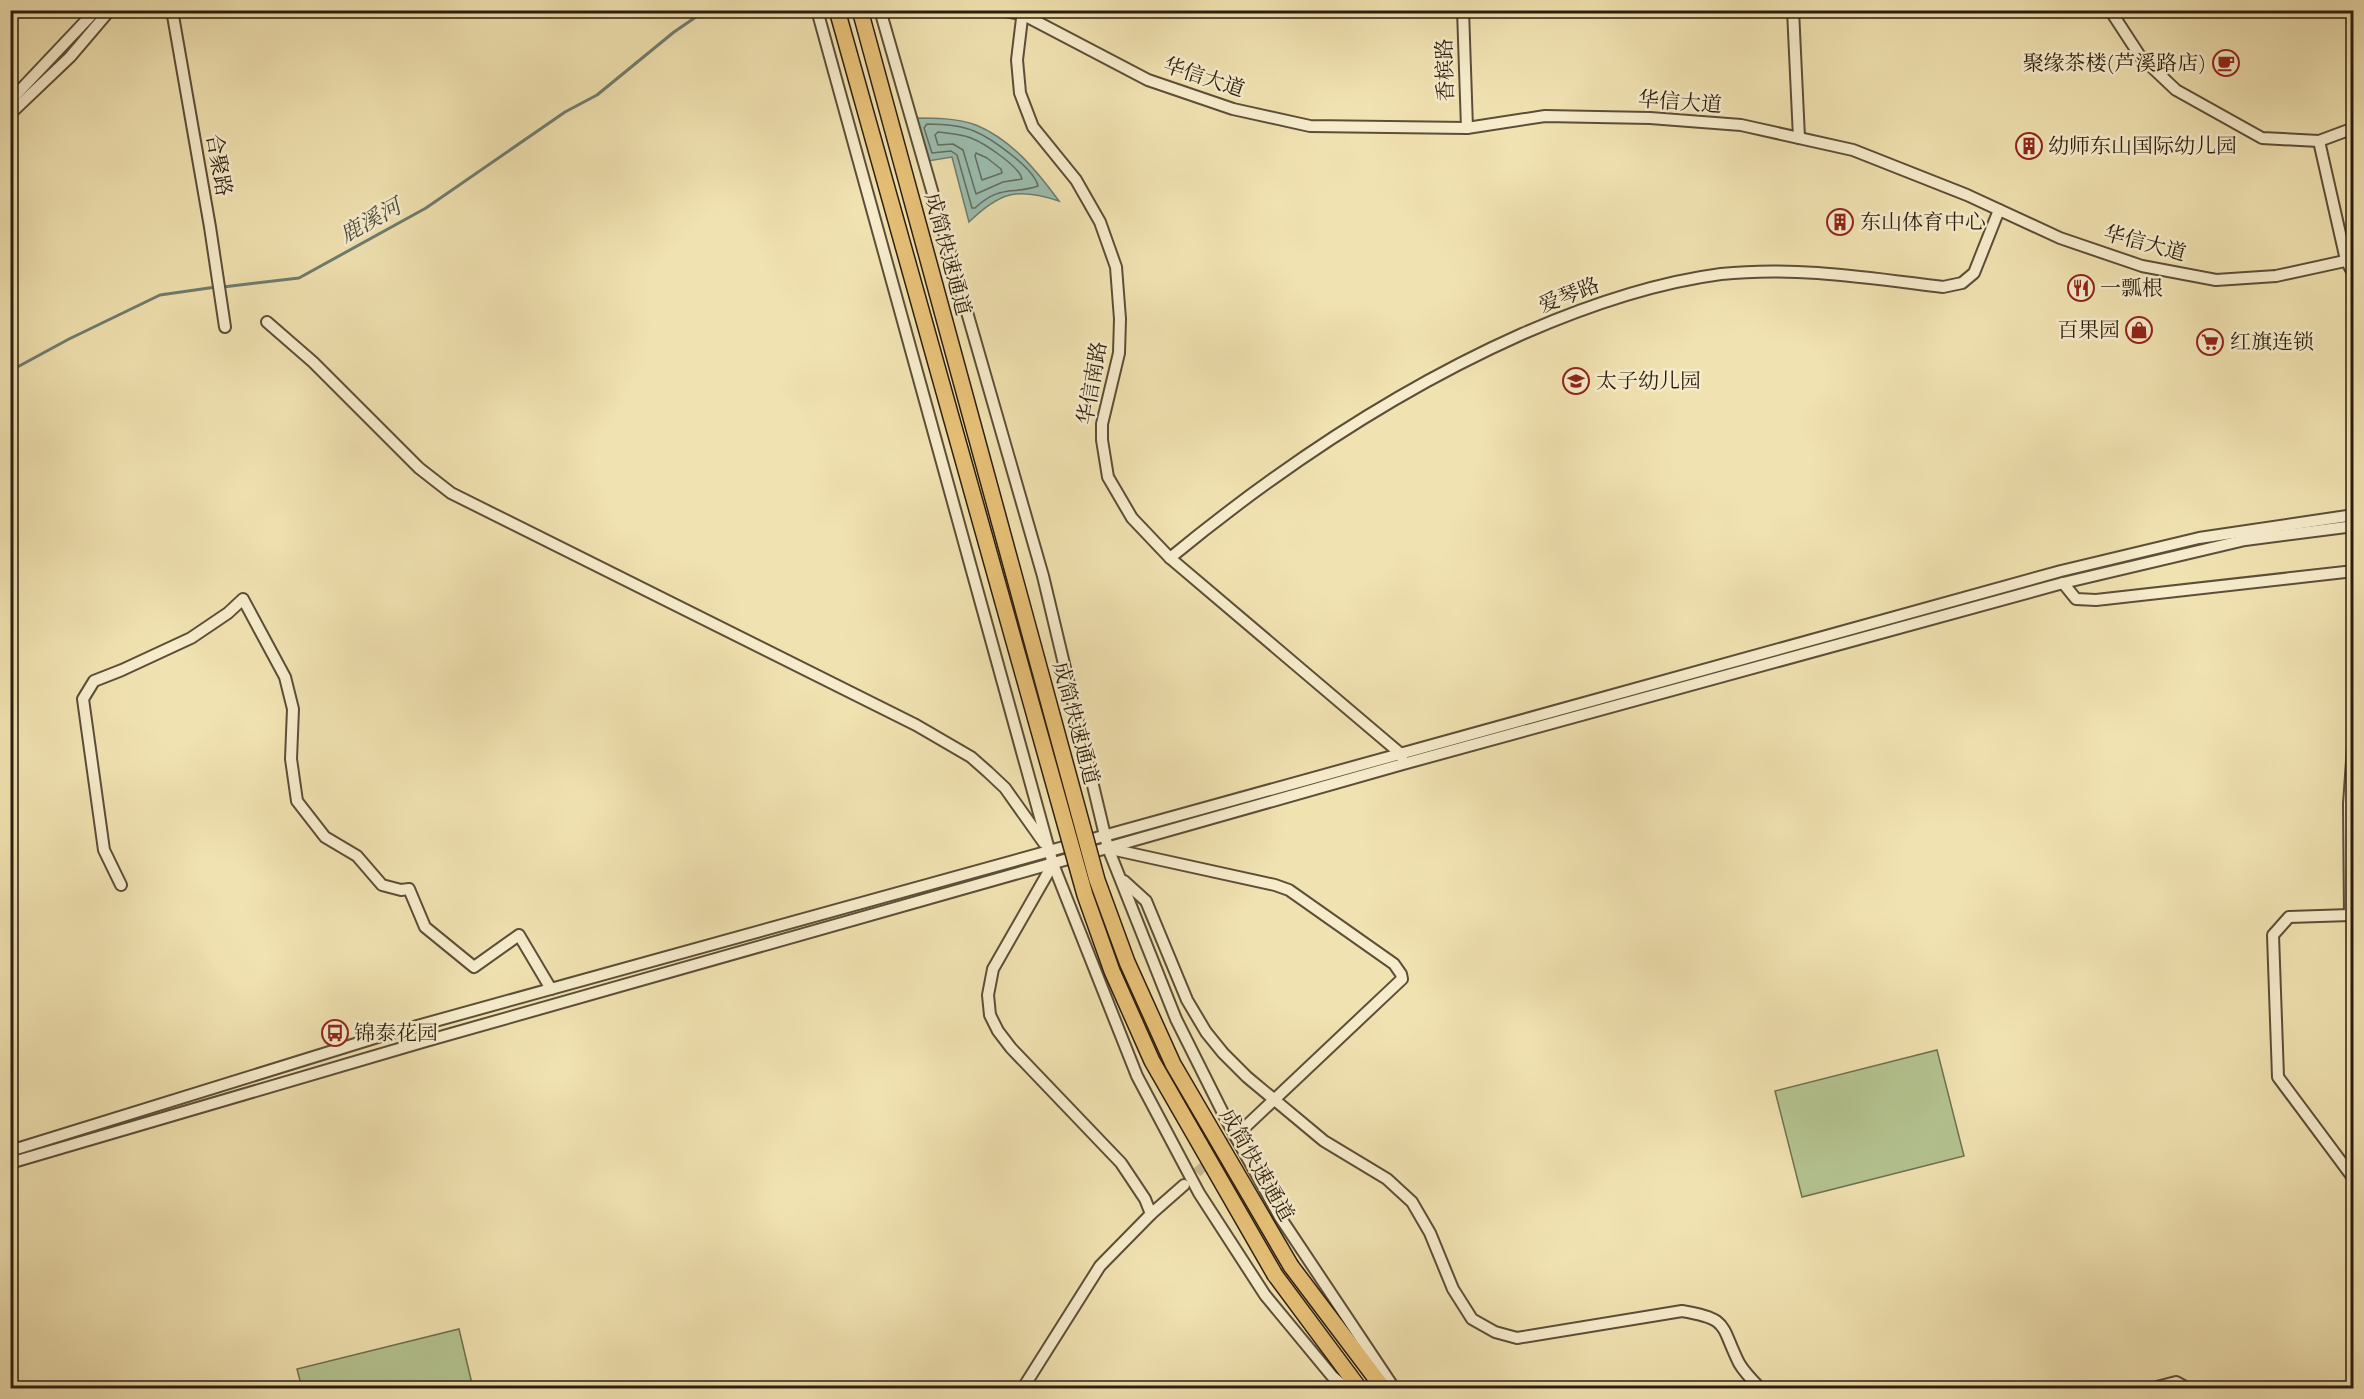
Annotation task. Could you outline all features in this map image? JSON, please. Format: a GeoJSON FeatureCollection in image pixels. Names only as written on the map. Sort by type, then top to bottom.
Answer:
{"type":"FeatureCollection","features":[{"type":"Feature","properties":{"kind":"highway","name":"成简快速通道"},"geometry":{"type":"LineString","coordinates":[[837,10],[1085,895],[1112,971],[1152,1061],[1275,1275],[1359,1389]]}},
{"type":"Feature","properties":{"kind":"highway","name":"成简快速通道"},"geometry":{"type":"LineString","coordinates":[[860,10],[1097,880],[1127,962],[1173,1064],[1291,1266],[1383,1389]]}},
{"type":"Feature","properties":{"kind":"street"},"geometry":{"type":"LineString","coordinates":[[10,100],[96,10]]}},
{"type":"Feature","properties":{"kind":"street"},"geometry":{"type":"LineString","coordinates":[[10,114],[70,57],[110,10]]}},
{"type":"Feature","properties":{"kind":"street","name":"合聚路"},"geometry":{"type":"LineString","coordinates":[[172,10],[225,327]]}},
{"type":"Feature","properties":{"kind":"street"},"geometry":{"type":"LineString","coordinates":[[817,10],[1053,864],[1137,1076],[1199,1193],[1265,1295],[1332,1376],[1346,1389]]}},
{"type":"Feature","properties":{"kind":"street"},"geometry":{"type":"LineString","coordinates":[[880,10],[1043,576],[1103,836],[1176,1019],[1226,1119],[1280,1216],[1394,1389]]}},
{"type":"Feature","properties":{"kind":"street","name":"华信大道"},"geometry":{"type":"LineString","coordinates":[[999,10],[1023,12],[1148,80],[1233,109],[1310,126],[1467,128],[1545,116],[1650,118],[1741,125],[1853,150],[2060,238],[2142,266],[2217,280],[2276,276],[2350,259]]}},
{"type":"Feature","properties":{"kind":"street","name":"香槟路"},"geometry":{"type":"LineString","coordinates":[[1463,10],[1467,128]]}},
{"type":"Feature","properties":{"kind":"street"},"geometry":{"type":"LineString","coordinates":[[1793,10],[1799,138]]}},
{"type":"Feature","properties":{"kind":"street"},"geometry":{"type":"LineString","coordinates":[[2110,10],[2140,56],[2176,90],[2262,138],[2319,141],[2353,131]]}},
{"type":"Feature","properties":{"kind":"street","name":"华信南路"},"geometry":{"type":"LineString","coordinates":[[1023,12],[1017,60],[1020,93],[1033,127],[1076,180],[1100,222],[1116,267],[1120,319],[1119,353],[1102,424],[1108,477],[1132,518],[1170,558],[1402,759]]}},
{"type":"Feature","properties":{"kind":"street"},"geometry":{"type":"LineString","coordinates":[[2319,141],[2354,275]]}},
{"type":"Feature","properties":{"kind":"street","name":"爱琴路"},"geometry":{"type":"LineString","coordinates":[[1170,558],[1280,474],[1360,419],[1431,378],[1567,315],[1632,292],[1721,274],[1810,271],[1943,287],[1962,283],[1974,273],[1998,210]]}},
{"type":"Feature","properties":{"kind":"street"},"geometry":{"type":"LineString","coordinates":[[267,322],[313,362],[420,468],[451,493],[916,725],[971,757],[1005,788],[1049,850]]}},
{"type":"Feature","properties":{"kind":"street"},"geometry":{"type":"LineString","coordinates":[[10,1163],[426,1041],[1053,864],[1402,759],[2061,571],[2199,538],[2354,515]]}},
{"type":"Feature","properties":{"kind":"street"},"geometry":{"type":"LineString","coordinates":[[10,1151],[381,1036],[1049,850],[1402,759],[2062,583],[2245,540],[2354,526]]}},
{"type":"Feature","properties":{"kind":"street"},"geometry":{"type":"LineString","coordinates":[[2062,583],[2076,598],[2096,600],[2354,571]]}},
{"type":"Feature","properties":{"kind":"street"},"geometry":{"type":"LineString","coordinates":[[121,885],[104,849],[83,699],[94,681],[191,638],[228,613],[243,599],[285,677],[293,709],[291,759],[297,801],[325,837],[357,856],[382,885],[401,890],[409,889],[425,927],[474,967],[519,935],[551,989]]}},
{"type":"Feature","properties":{"kind":"street"},"geometry":{"type":"LineString","coordinates":[[2354,732],[2349,804],[2350,915],[2289,917],[2273,934],[2278,1077],[2354,1179]]}},
{"type":"Feature","properties":{"kind":"street"},"geometry":{"type":"LineString","coordinates":[[1108,848],[1289,890],[1394,964],[1401,974],[1402,979],[1242,1130]]}},
{"type":"Feature","properties":{"kind":"street"},"geometry":{"type":"LineString","coordinates":[[1053,864],[993,969],[988,995],[990,1015],[998,1031],[1011,1048],[1121,1163],[1145,1198],[1151,1214]]}},
{"type":"Feature","properties":{"kind":"street"},"geometry":{"type":"LineString","coordinates":[[1120,878],[1146,902],[1187,1000],[1206,1032],[1246,1077],[1324,1141],[1387,1179],[1412,1202],[1430,1233],[1453,1289],[1472,1319],[1495,1332],[1517,1338],[1682,1311],[1706,1315],[1723,1326],[1740,1365],[1760,1389]]}},
{"type":"Feature","properties":{"kind":"street"},"geometry":{"type":"LineString","coordinates":[[1023,1389],[1100,1266],[1151,1214],[1184,1185]]}},
{"type":"Feature","properties":{"kind":"street"},"geometry":{"type":"LineString","coordinates":[[2153,1389],[2176,1382],[2187,1389]]}},
{"type":"Feature","properties":{"kind":"green space"},"geometry":{"type":"Polygon","coordinates":[[[1937,1050],[1964,1156],[1802,1197],[1775,1091],[1937,1050]]]}},
{"type":"Feature","properties":{"kind":"green space"},"geometry":{"type":"Polygon","coordinates":[[[459,1329],[473,1388],[302,1388],[297,1369],[459,1329]]]}},
{"type":"Feature","properties":{"kind":"water"},"geometry":{"type":"Polygon","coordinates":[[[915,118],[961,121],[989,131],[1023,157],[1059,201],[1032,194],[1010,195],[990,204],[969,222],[952,157],[928,161],[915,118]]]}},
{"type":"Feature","properties":{"kind":"waterway","name":"鹿溪河"},"geometry":{"type":"LineString","coordinates":[[223,287],[299,278],[426,208],[565,112],[597,95],[674,32],[706,10]]}},
{"type":"Feature","properties":{"kind":"waterway","name":"鹿溪河"},"geometry":{"type":"LineString","coordinates":[[10,371],[69,339],[160,295],[216,287]]}},
{"type":"Feature","properties":{"kind":"tunnel"},"geometry":{"type":"LineString","coordinates":[[1186,1183],[1240,1132]]}},
{"type":"Feature","properties":{"kind":"place","name":"聚缘茶楼(芦溪路店)"},"geometry":{"type":"Point","coordinates":[2226,63]}},
{"type":"Feature","properties":{"kind":"place","name":"幼师东山国际幼儿园"},"geometry":{"type":"Point","coordinates":[2029,146]}},
{"type":"Feature","properties":{"kind":"place","name":"东山体育中心"},"geometry":{"type":"Point","coordinates":[1840,222]}},
{"type":"Feature","properties":{"kind":"place","name":"一瓢根"},"geometry":{"type":"Point","coordinates":[2081,288]}},
{"type":"Feature","properties":{"kind":"place","name":"百果园"},"geometry":{"type":"Point","coordinates":[2139,330]}},
{"type":"Feature","properties":{"kind":"place","name":"红旗连锁"},"geometry":{"type":"Point","coordinates":[2210,342]}},
{"type":"Feature","properties":{"kind":"place","name":"太子幼儿园"},"geometry":{"type":"Point","coordinates":[1576,381]}},
{"type":"Feature","properties":{"kind":"place","name":"锦泰花园"},"geometry":{"type":"Point","coordinates":[335,1033]}}]}
